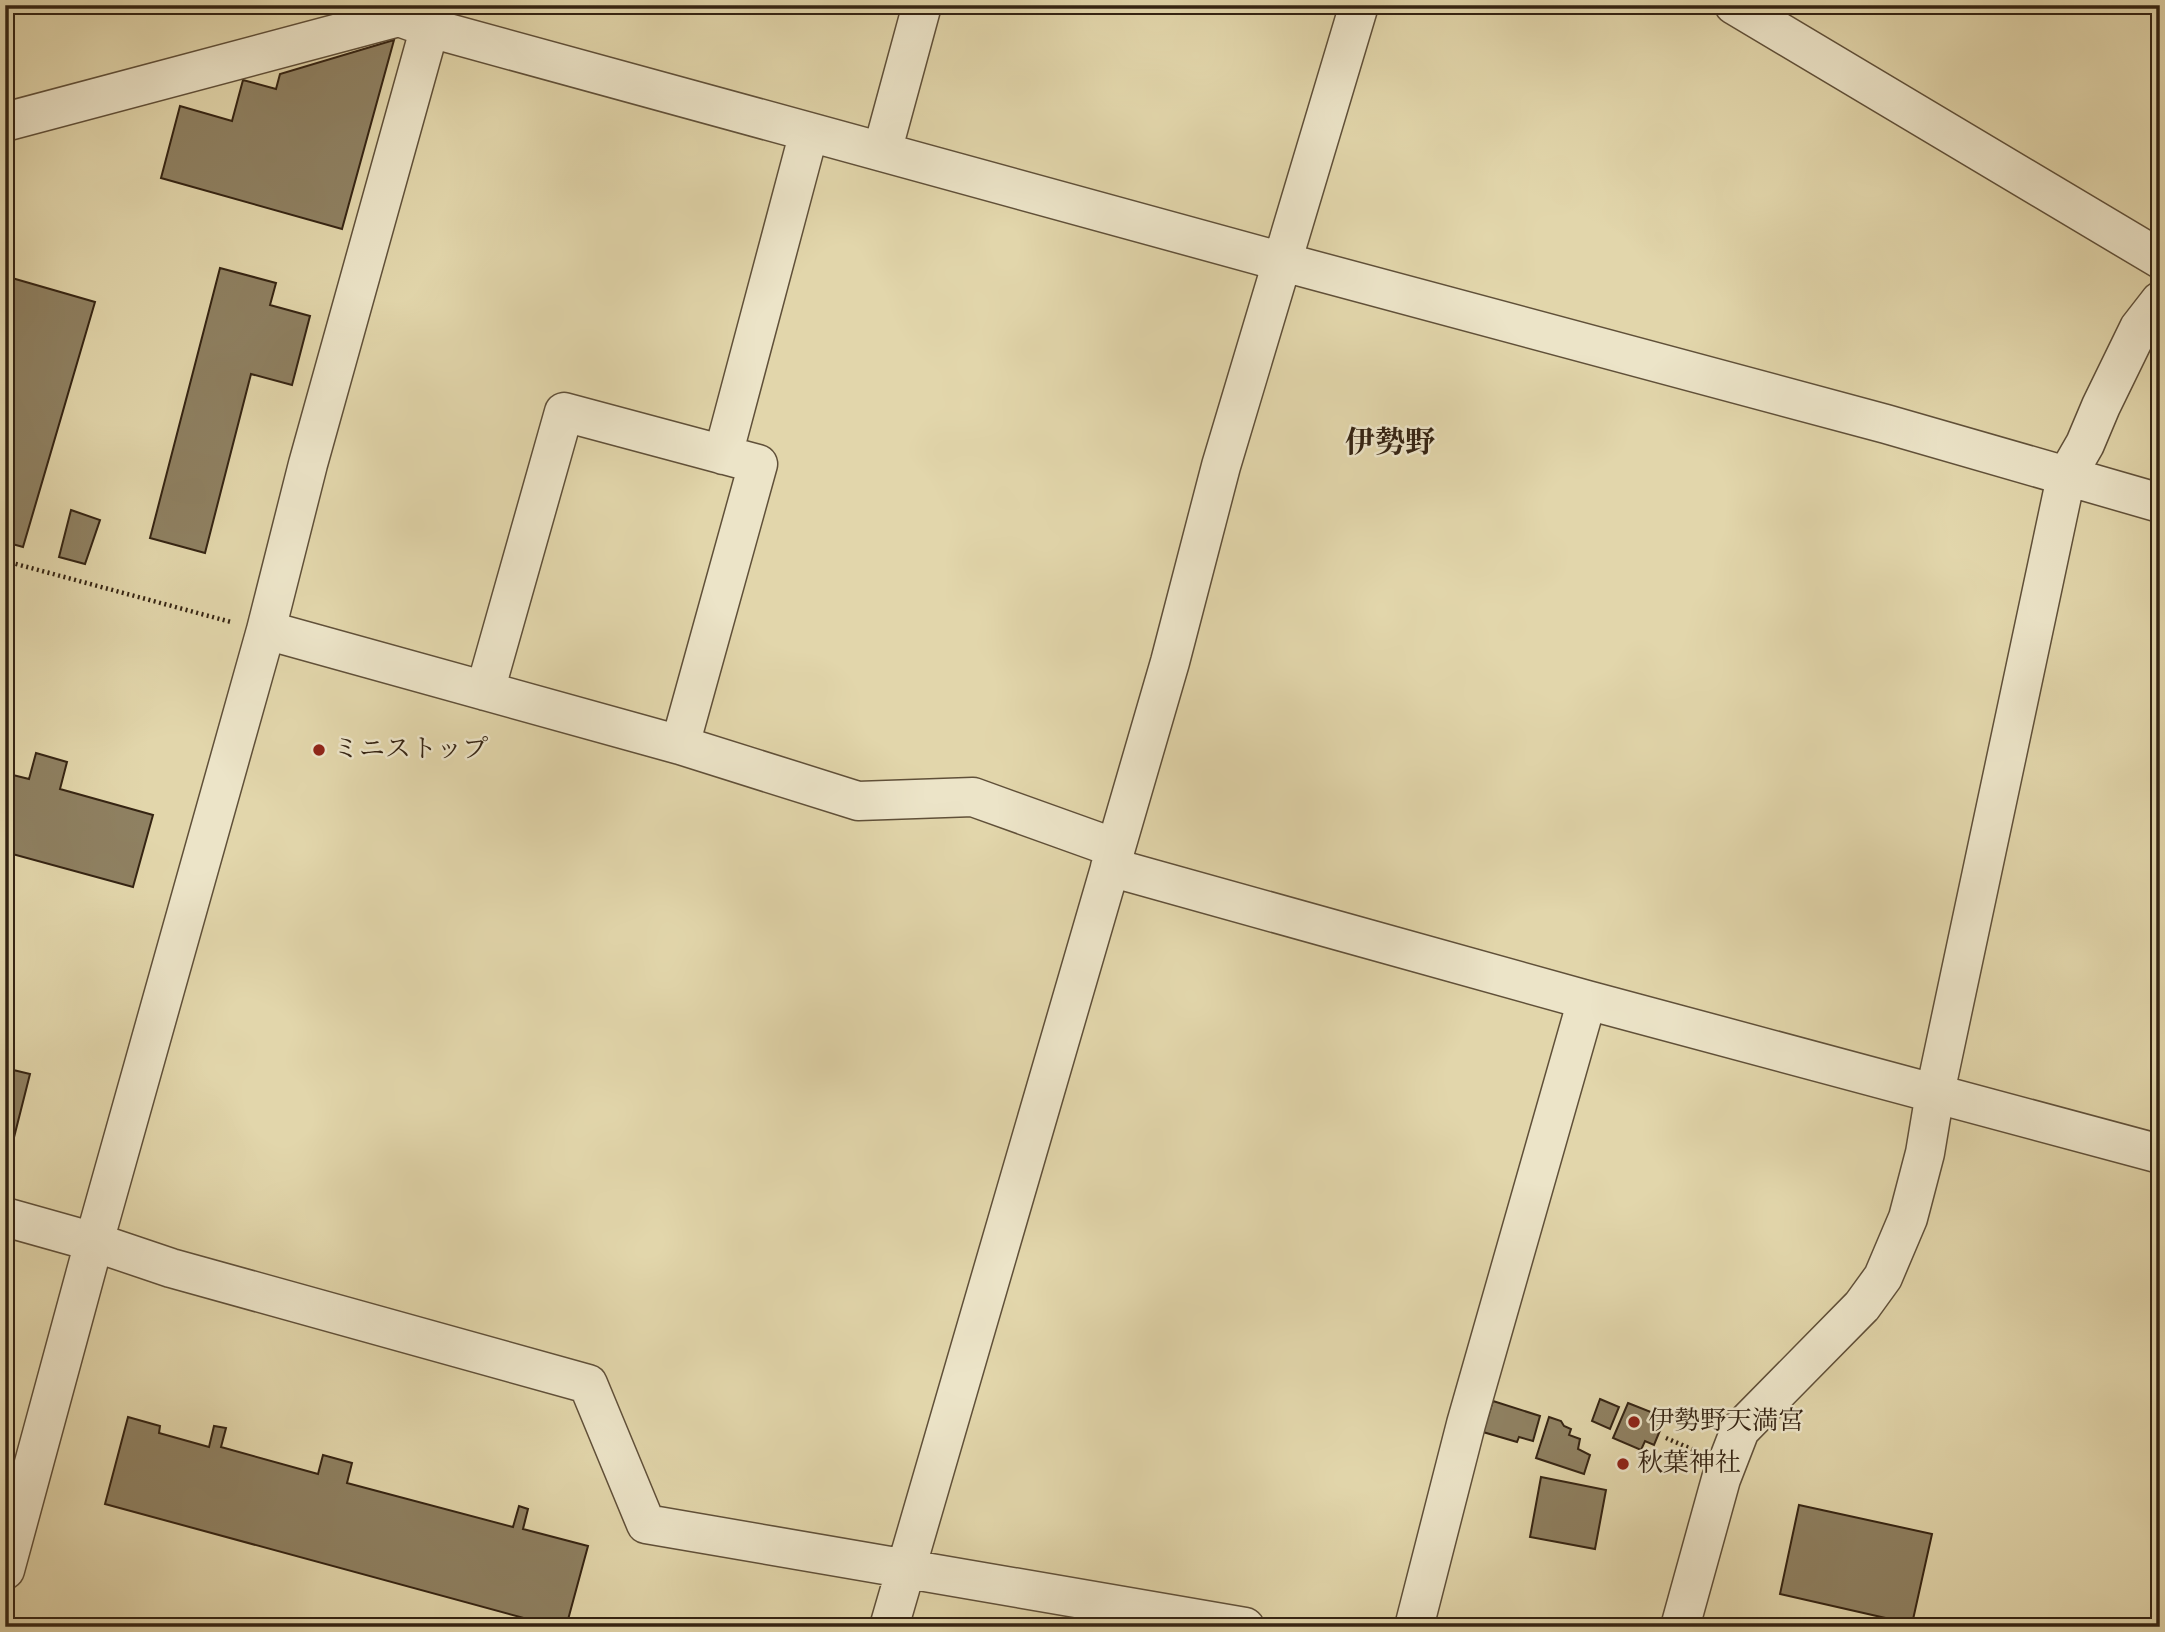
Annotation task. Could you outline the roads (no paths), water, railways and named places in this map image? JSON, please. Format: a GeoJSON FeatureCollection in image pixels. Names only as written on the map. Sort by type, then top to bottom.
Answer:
{"type":"FeatureCollection","features":[{"type":"Feature","properties":{"kind":"street"},"geometry":{"type":"LineString","coordinates":[[882,152],[922,5]]}},
{"type":"Feature","properties":{"kind":"street"},"geometry":{"type":"LineString","coordinates":[[889,1627],[1170,662],[1221,466],[1359,5]]}},
{"type":"Feature","properties":{"kind":"street"},"geometry":{"type":"LineString","coordinates":[[1734,5],[2160,258]]}},
{"type":"Feature","properties":{"kind":"street"},"geometry":{"type":"LineString","coordinates":[[5,122],[399,17],[433,17],[809,132],[1873,420],[2160,503]]}},
{"type":"Feature","properties":{"kind":"street"},"geometry":{"type":"LineString","coordinates":[[5,1570],[433,17]]}},
{"type":"Feature","properties":{"kind":"street"},"geometry":{"type":"LineString","coordinates":[[723,454],[809,132]]}},
{"type":"Feature","properties":{"kind":"street"},"geometry":{"type":"LineString","coordinates":[[1680,1627],[1721,1479],[1740,1430],[1863,1306],[1883,1277],[1909,1218],[1925,1153],[1935,1093],[2066,477],[2085,444],[2139,328],[2160,301]]}},
{"type":"Feature","properties":{"kind":"street"},"geometry":{"type":"LineString","coordinates":[[485,691],[564,412],[723,454],[758,464],[680,745]]}},
{"type":"Feature","properties":{"kind":"street"},"geometry":{"type":"LineString","coordinates":[[266,630],[680,745],[858,801],[973,797],[1113,858],[1587,1000],[2160,1154]]}},
{"type":"Feature","properties":{"kind":"street"},"geometry":{"type":"LineString","coordinates":[[1414,1627],[1477,1386],[1587,1000]]}},
{"type":"Feature","properties":{"kind":"street"},"geometry":{"type":"LineString","coordinates":[[5,1217],[94,1242],[171,1268],[588,1384],[646,1524],[1245,1627]]}},
{"type":"Feature","properties":{"kind":"place","name":"ミニストップ"},"geometry":{"type":"Point","coordinates":[319,750]}},
{"type":"Feature","properties":{"kind":"place","name":"伊勢野天満宮"},"geometry":{"type":"Point","coordinates":[1634,1422]}},
{"type":"Feature","properties":{"kind":"place","name":"秋葉神社"},"geometry":{"type":"Point","coordinates":[1623,1464]}},
{"type":"Feature","properties":{"kind":"district","name":"伊勢野"},"geometry":{"type":"Point","coordinates":[1390,444]}}]}
